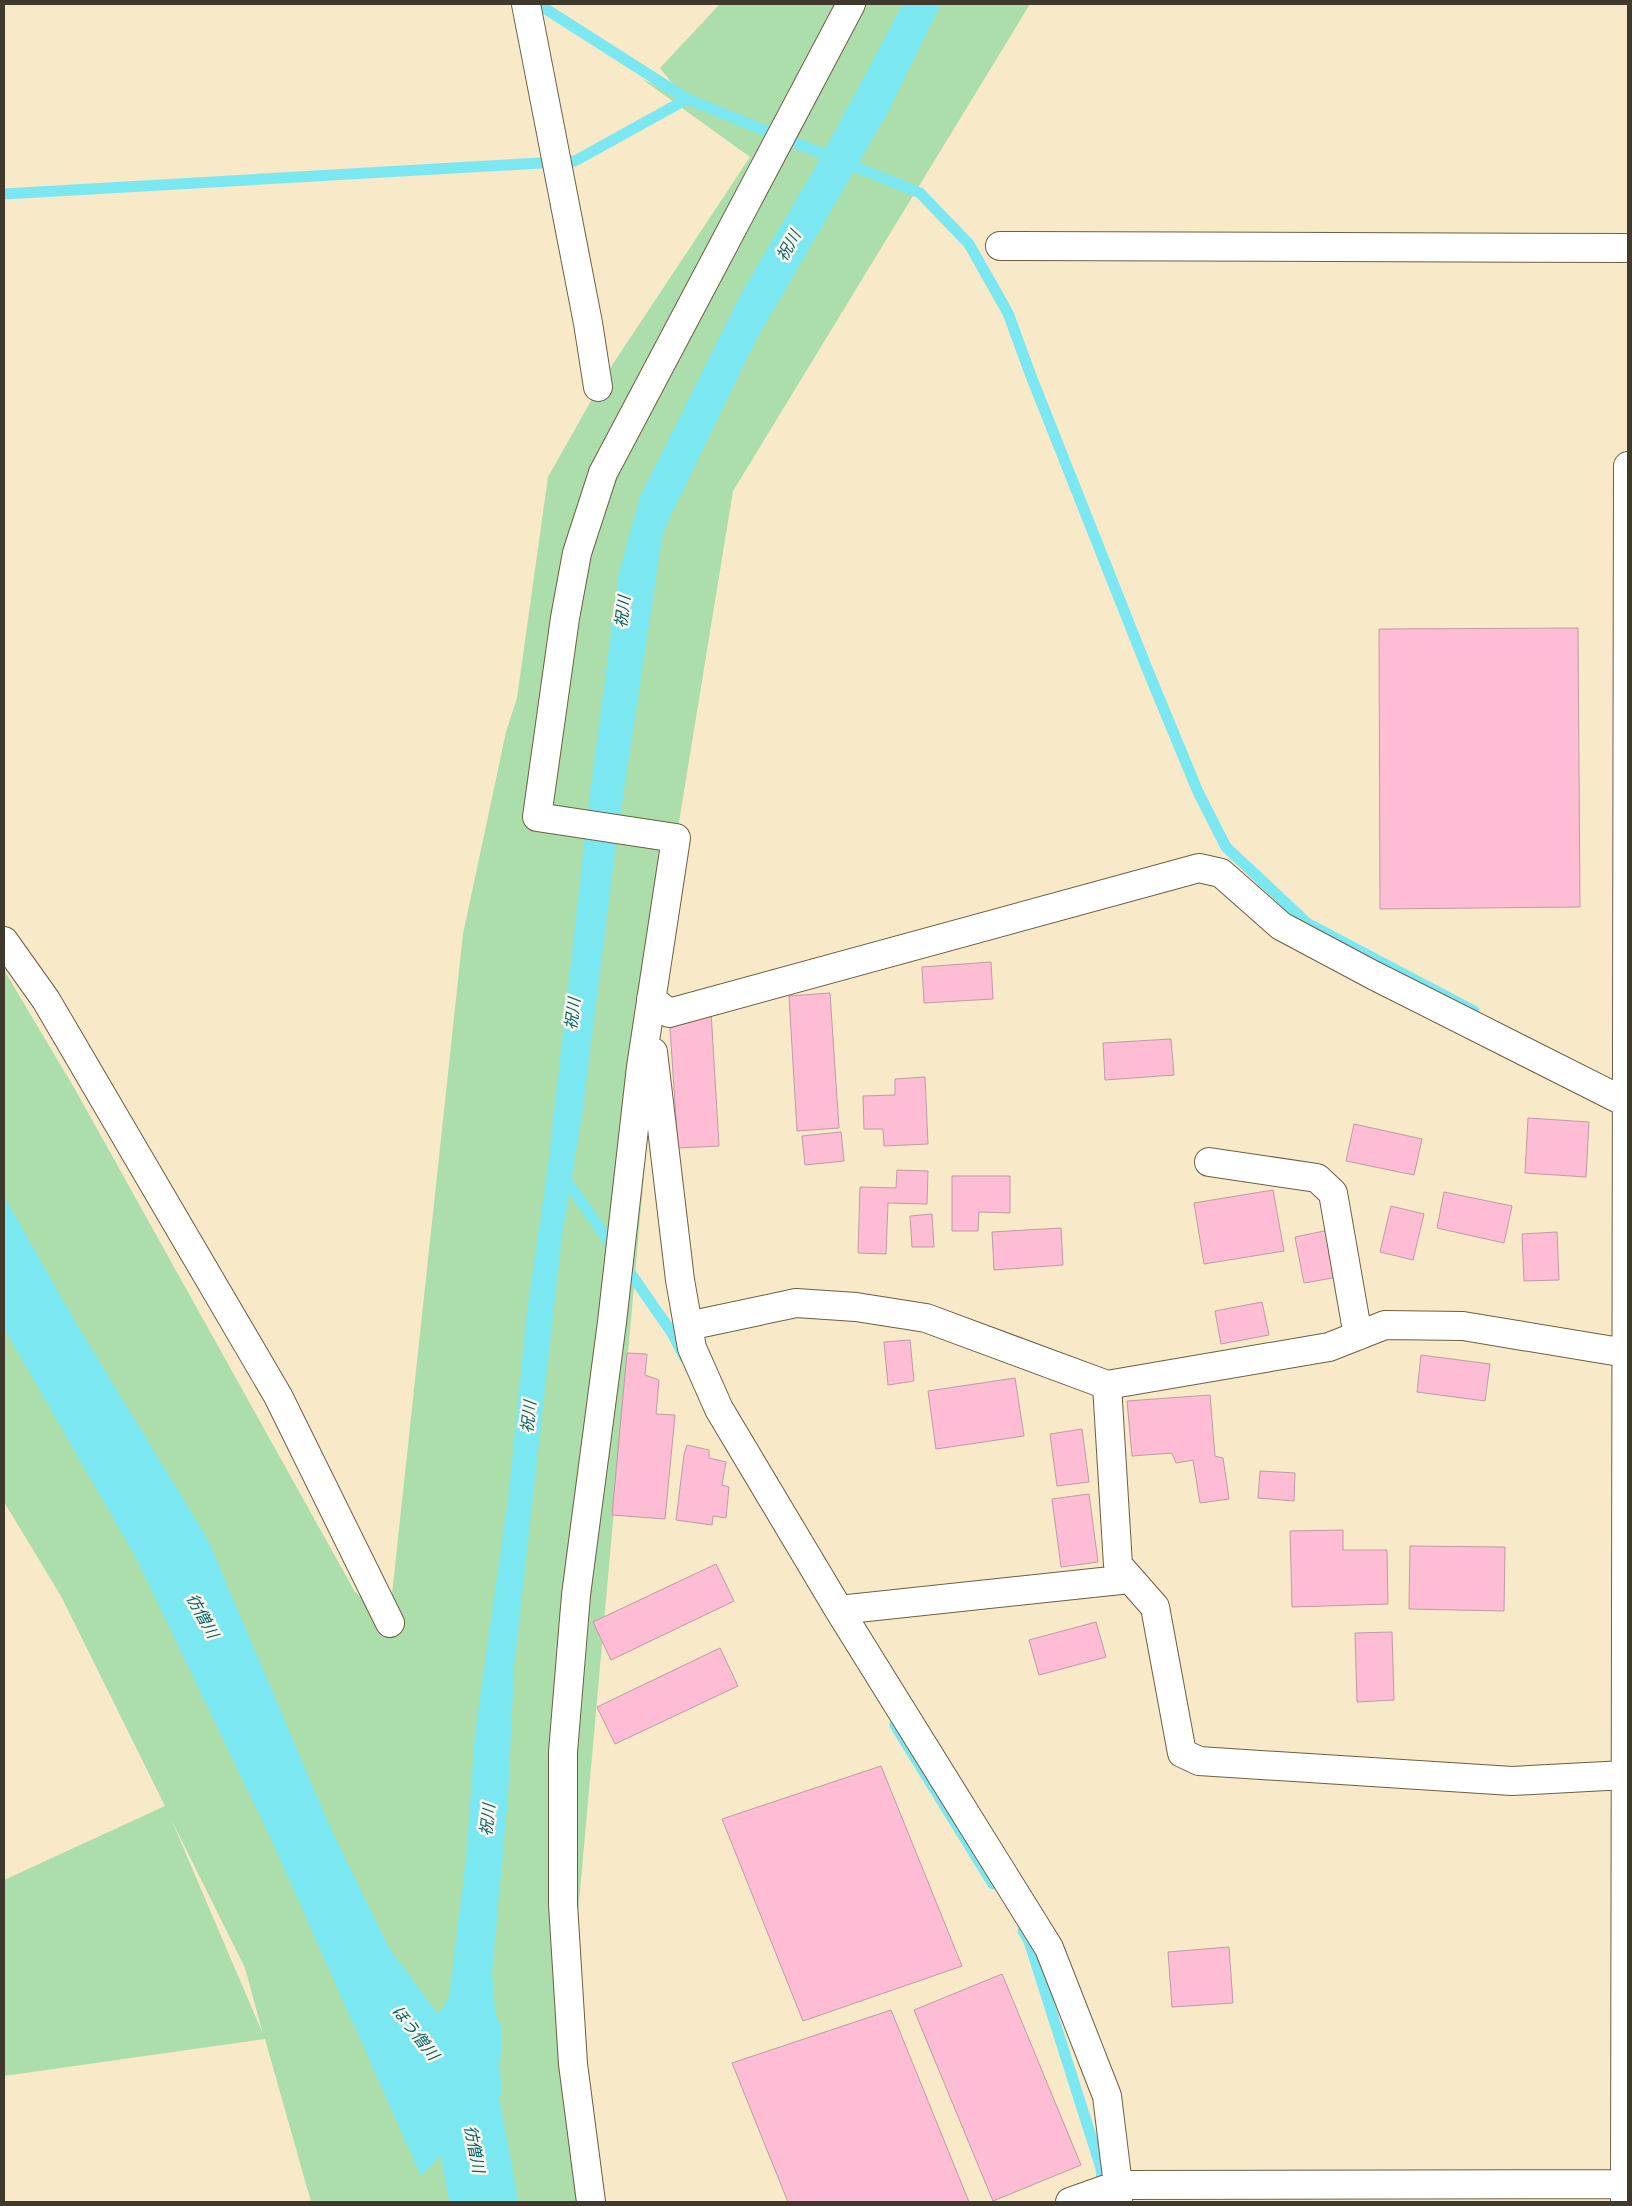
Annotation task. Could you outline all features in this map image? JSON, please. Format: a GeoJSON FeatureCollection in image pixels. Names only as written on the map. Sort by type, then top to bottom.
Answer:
{"type":"FeatureCollection","features":[{"type":"Feature","properties":{"kind":"street"},"geometry":{"type":"LineString","coordinates":[[526,4],[588,322],[598,387]]}},
{"type":"Feature","properties":{"kind":"street"},"geometry":{"type":"LineString","coordinates":[[591,2202],[573,2064],[563,1904],[563,1752],[576,1595],[641,1067],[676,838],[537,817],[577,553],[603,473],[851,4]]}},
{"type":"Feature","properties":{"kind":"street"},"geometry":{"type":"LineString","coordinates":[[1000,246],[1628,248]]}},
{"type":"Feature","properties":{"kind":"street"},"geometry":{"type":"LineString","coordinates":[[650,1007],[680,1280],[692,1348],[719,1409],[839,1610],[1049,1948],[1107,2096],[1102,2194],[1626,2190],[1628,466]]}},
{"type":"Feature","properties":{"kind":"street"},"geometry":{"type":"LineString","coordinates":[[650,1007],[669,1013],[1199,868],[1221,873],[1281,926],[1382,980],[1627,1103]]}},
{"type":"Feature","properties":{"kind":"street"},"geometry":{"type":"LineString","coordinates":[[4,941],[46,1000],[278,1396],[390,1623]]}},
{"type":"Feature","properties":{"kind":"street"},"geometry":{"type":"LineString","coordinates":[[1209,1162],[1318,1178],[1333,1193],[1358,1336]]}},
{"type":"Feature","properties":{"kind":"street"},"geometry":{"type":"LineString","coordinates":[[688,1326],[796,1303],[856,1307],[926,1318],[1107,1385],[1329,1347],[1385,1325],[1463,1326],[1626,1353]]}},
{"type":"Feature","properties":{"kind":"street"},"geometry":{"type":"LineString","coordinates":[[1107,1385],[1118,1565],[1155,1607],[1182,1753],[1199,1762],[1512,1781],[1626,1775]]}},
{"type":"Feature","properties":{"kind":"street"},"geometry":{"type":"LineString","coordinates":[[839,1610],[1130,1579]]}},
{"type":"Feature","properties":{"kind":"green space"},"geometry":{"type":"Polygon","coordinates":[[[720,4],[1030,4],[733,491],[671,871],[562,2093],[582,2202],[311,2202],[265,2039],[4,2076],[4,1880],[165,1806],[61,1596],[4,1502],[4,970],[76,1091],[355,1592],[389,1622],[463,934],[506,732],[517,698],[548,477],[605,376],[750,157],[642,79],[685,99],[660,68],[720,4]],[[171,1819],[263,2034],[245,1968],[171,1819]]]}},
{"type":"Feature","properties":{"kind":"water"},"geometry":{"type":"Polygon","coordinates":[[[903,4],[941,4],[887,114],[755,342],[663,532],[617,837],[582,1116],[562,1236],[514,1668],[508,1797],[492,1973],[502,2093],[421,2176],[271,1839],[136,1558],[4,1328],[4,1196],[77,1325],[207,1538],[331,1829],[389,1948],[438,2014],[449,1998],[466,1859],[475,1733],[509,1492],[527,1311],[548,1166],[590,793],[619,573],[640,497],[743,290],[819,161],[903,4]]]}},
{"type":"Feature","properties":{"kind":"building"},"geometry":{"type":"Polygon","coordinates":[[[1578,628],[1580,907],[1380,909],[1379,629],[1578,628]]]}},
{"type":"Feature","properties":{"kind":"building"},"geometry":{"type":"Polygon","coordinates":[[[991,962],[993,999],[924,1003],[922,967],[991,962]]]}},
{"type":"Feature","properties":{"kind":"building"},"geometry":{"type":"Polygon","coordinates":[[[830,993],[839,1128],[797,1131],[789,996],[830,993]]]}},
{"type":"Feature","properties":{"kind":"building"},"geometry":{"type":"Polygon","coordinates":[[[711,1011],[719,1146],[678,1148],[669,1013],[711,1011]]]}},
{"type":"Feature","properties":{"kind":"building"},"geometry":{"type":"Polygon","coordinates":[[[1171,1039],[1174,1075],[1105,1080],[1103,1043],[1171,1039]]]}},
{"type":"Feature","properties":{"kind":"building"},"geometry":{"type":"Polygon","coordinates":[[[925,1077],[928,1144],[884,1146],[883,1129],[864,1129],[863,1096],[895,1095],[895,1079],[925,1077]]]}},
{"type":"Feature","properties":{"kind":"building"},"geometry":{"type":"Polygon","coordinates":[[[1528,1118],[1589,1122],[1586,1177],[1525,1173],[1528,1118]]]}},
{"type":"Feature","properties":{"kind":"building"},"geometry":{"type":"Polygon","coordinates":[[[1354,1124],[1422,1139],[1414,1175],[1346,1161],[1354,1124]]]}},
{"type":"Feature","properties":{"kind":"building"},"geometry":{"type":"Polygon","coordinates":[[[841,1132],[844,1161],[805,1165],[802,1136],[841,1132]]]}},
{"type":"Feature","properties":{"kind":"building"},"geometry":{"type":"Polygon","coordinates":[[[897,1170],[928,1171],[927,1204],[888,1203],[886,1254],[858,1253],[860,1187],[896,1188],[897,1170]]]}},
{"type":"Feature","properties":{"kind":"building"},"geometry":{"type":"Polygon","coordinates":[[[952,1176],[1010,1176],[1010,1213],[979,1212],[978,1231],[952,1231],[952,1176]]]}},
{"type":"Feature","properties":{"kind":"building"},"geometry":{"type":"Polygon","coordinates":[[[1273,1190],[1284,1251],[1204,1264],[1194,1203],[1273,1190]]]}},
{"type":"Feature","properties":{"kind":"building"},"geometry":{"type":"Polygon","coordinates":[[[1444,1192],[1512,1206],[1504,1243],[1437,1228],[1444,1192]]]}},
{"type":"Feature","properties":{"kind":"building"},"geometry":{"type":"Polygon","coordinates":[[[1391,1206],[1424,1214],[1413,1260],[1380,1252],[1391,1206]]]}},
{"type":"Feature","properties":{"kind":"building"},"geometry":{"type":"Polygon","coordinates":[[[932,1214],[934,1247],[912,1247],[910,1216],[932,1214]]]}},
{"type":"Feature","properties":{"kind":"building"},"geometry":{"type":"Polygon","coordinates":[[[1061,1228],[1063,1265],[994,1270],[992,1232],[1061,1228]]]}},
{"type":"Feature","properties":{"kind":"building"},"geometry":{"type":"Polygon","coordinates":[[[1329,1230],[1338,1277],[1304,1283],[1295,1237],[1329,1230]]]}},
{"type":"Feature","properties":{"kind":"building"},"geometry":{"type":"Polygon","coordinates":[[[1557,1232],[1559,1280],[1524,1281],[1522,1234],[1557,1232]]]}},
{"type":"Feature","properties":{"kind":"building"},"geometry":{"type":"Polygon","coordinates":[[[1262,1302],[1269,1335],[1221,1344],[1215,1311],[1262,1302]]]}},
{"type":"Feature","properties":{"kind":"building"},"geometry":{"type":"Polygon","coordinates":[[[910,1340],[914,1381],[888,1385],[884,1342],[910,1340]]]}},
{"type":"Feature","properties":{"kind":"building"},"geometry":{"type":"Polygon","coordinates":[[[627,1353],[647,1354],[645,1375],[659,1380],[656,1414],[675,1415],[665,1519],[612,1515],[627,1353]]]}},
{"type":"Feature","properties":{"kind":"building"},"geometry":{"type":"Polygon","coordinates":[[[1421,1355],[1490,1364],[1485,1401],[1417,1392],[1421,1355]]]}},
{"type":"Feature","properties":{"kind":"building"},"geometry":{"type":"Polygon","coordinates":[[[1015,1378],[1024,1436],[936,1449],[928,1391],[1015,1378]]]}},
{"type":"Feature","properties":{"kind":"building"},"geometry":{"type":"Polygon","coordinates":[[[1210,1395],[1215,1456],[1223,1458],[1229,1499],[1200,1503],[1193,1460],[1176,1463],[1172,1453],[1132,1456],[1127,1401],[1210,1395]]]}},
{"type":"Feature","properties":{"kind":"building"},"geometry":{"type":"Polygon","coordinates":[[[1082,1429],[1089,1482],[1057,1486],[1050,1434],[1082,1429]]]}},
{"type":"Feature","properties":{"kind":"building"},"geometry":{"type":"Polygon","coordinates":[[[687,1445],[709,1450],[709,1458],[726,1462],[722,1485],[729,1487],[726,1518],[713,1516],[712,1525],[676,1520],[684,1455],[687,1445]]]}},
{"type":"Feature","properties":{"kind":"building"},"geometry":{"type":"Polygon","coordinates":[[[1260,1471],[1295,1473],[1294,1501],[1258,1498],[1260,1471]]]}},
{"type":"Feature","properties":{"kind":"building"},"geometry":{"type":"Polygon","coordinates":[[[1089,1494],[1098,1562],[1061,1567],[1052,1499],[1089,1494]]]}},
{"type":"Feature","properties":{"kind":"building"},"geometry":{"type":"Polygon","coordinates":[[[1343,1530],[1343,1550],[1387,1550],[1388,1604],[1292,1607],[1290,1531],[1343,1530]]]}},
{"type":"Feature","properties":{"kind":"building"},"geometry":{"type":"Polygon","coordinates":[[[1410,1546],[1505,1547],[1504,1611],[1409,1609],[1410,1546]]]}},
{"type":"Feature","properties":{"kind":"building"},"geometry":{"type":"Polygon","coordinates":[[[716,1564],[734,1601],[611,1660],[593,1622],[716,1564]]]}},
{"type":"Feature","properties":{"kind":"building"},"geometry":{"type":"Polygon","coordinates":[[[1096,1622],[1106,1657],[1039,1675],[1029,1640],[1096,1622]]]}},
{"type":"Feature","properties":{"kind":"building"},"geometry":{"type":"Polygon","coordinates":[[[1392,1632],[1394,1700],[1357,1702],[1355,1633],[1392,1632]]]}},
{"type":"Feature","properties":{"kind":"building"},"geometry":{"type":"Polygon","coordinates":[[[720,1648],[738,1686],[615,1744],[597,1707],[720,1648]]]}},
{"type":"Feature","properties":{"kind":"building"},"geometry":{"type":"Polygon","coordinates":[[[881,1766],[962,1966],[803,2021],[722,1819],[881,1766]]]}},
{"type":"Feature","properties":{"kind":"building"},"geometry":{"type":"Polygon","coordinates":[[[1229,1947],[1233,2003],[1172,2007],[1168,1952],[1229,1947]]]}},
{"type":"Feature","properties":{"kind":"building"},"geometry":{"type":"Polygon","coordinates":[[[1002,1974],[1081,2165],[993,2201],[914,2010],[1002,1974]]]}},
{"type":"Feature","properties":{"kind":"building"},"geometry":{"type":"Polygon","coordinates":[[[891,2010],[969,2202],[788,2202],[732,2063],[891,2010]]]}},
{"type":"Feature","properties":{"kind":"waterway"},"geometry":{"type":"LineString","coordinates":[[538,4],[687,99],[920,193],[969,244],[1008,313],[1031,376],[1146,666],[1198,792],[1226,847],[1307,923],[1474,1011]]}},
{"type":"Feature","properties":{"kind":"waterway"},"geometry":{"type":"LineString","coordinates":[[4,194],[575,161],[687,99]]}},
{"type":"Feature","properties":{"kind":"waterway"},"geometry":{"type":"LineString","coordinates":[[562,1174],[672,1333],[685,1358]]}},
{"type":"Feature","properties":{"kind":"waterway"},"geometry":{"type":"LineString","coordinates":[[895,1725],[993,1884]]}},
{"type":"Feature","properties":{"kind":"waterway"},"geometry":{"type":"LineString","coordinates":[[1023,1931],[1029,1941],[1101,2168],[1103,2190]]}},
{"type":"Feature","properties":{"kind":"waterway","name":"彷僧川"},"geometry":{"type":"LineString","coordinates":[[468,2035],[464,2095],[484,2202]]}},
{"type":"Feature","properties":{"kind":"water label","name":"祝川"},"geometry":{"type":"Point","coordinates":[789,246]}},
{"type":"Feature","properties":{"kind":"water label","name":"祝川"},"geometry":{"type":"Point","coordinates":[623,612]}},
{"type":"Feature","properties":{"kind":"water label","name":"祝川"},"geometry":{"type":"Point","coordinates":[573,1014]}},
{"type":"Feature","properties":{"kind":"water label","name":"祝川"},"geometry":{"type":"Point","coordinates":[529,1417]}},
{"type":"Feature","properties":{"kind":"water label","name":"祝川"},"geometry":{"type":"Point","coordinates":[488,1820]}},
{"type":"Feature","properties":{"kind":"water label","name":"ほう僧川"},"geometry":{"type":"Point","coordinates":[415,2033]}}]}
